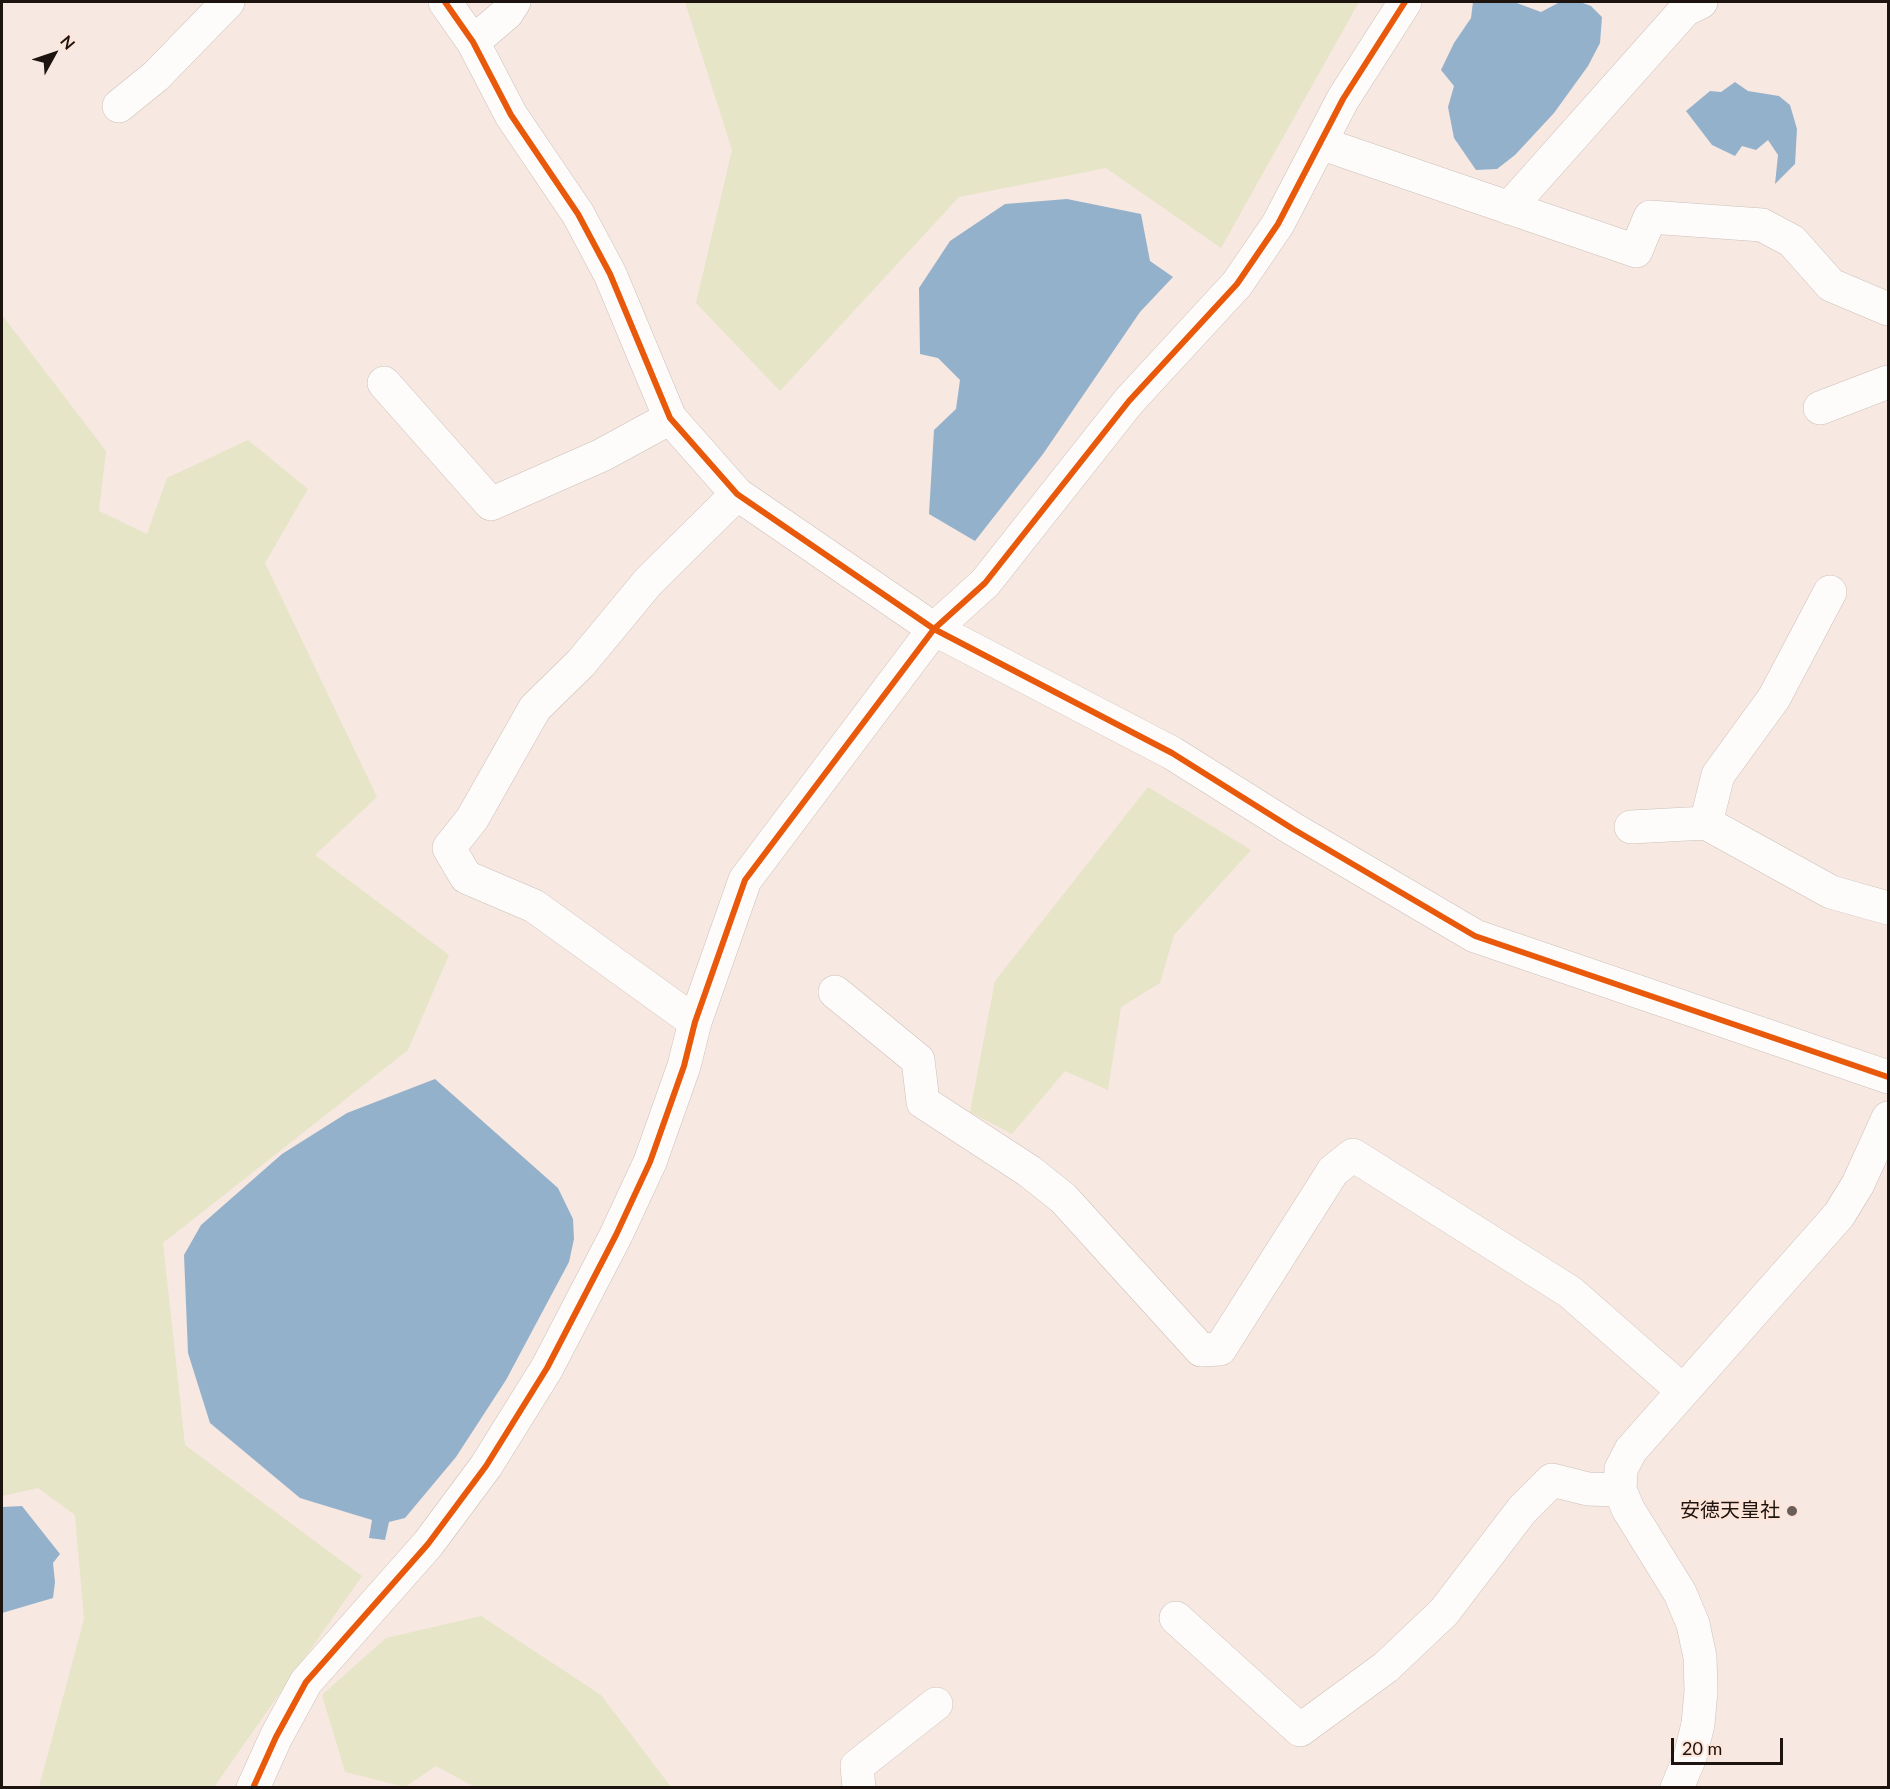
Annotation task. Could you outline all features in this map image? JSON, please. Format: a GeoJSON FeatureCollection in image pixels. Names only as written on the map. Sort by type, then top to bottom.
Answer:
{"type":"FeatureCollection","features":[{"type":"Feature","properties":{"kind":"street"},"geometry":{"type":"LineString","coordinates":[[119,106],[156,76],[228,2]]}},
{"type":"Feature","properties":{"kind":"street"},"geometry":{"type":"LineString","coordinates":[[445,2],[473,42],[511,115],[578,214],[610,274],[670,418],[737,494],[934,629],[1172,753],[1293,829],[1475,936],[1888,1077]]}},
{"type":"Feature","properties":{"kind":"street"},"geometry":{"type":"LineString","coordinates":[[473,42],[507,13],[514,2]]}},
{"type":"Feature","properties":{"kind":"street"},"geometry":{"type":"LineString","coordinates":[[253,1788],[276,1737],[306,1682],[428,1544],[486,1466],[547,1368],[616,1235],[650,1162],[684,1066],[695,1022],[745,880],[934,629],[986,583],[1129,402],[1238,284],[1278,224],[1343,99],[1405,2]]}},
{"type":"Feature","properties":{"kind":"street"},"geometry":{"type":"LineString","coordinates":[[1509,208],[1685,10],[1701,2]]}},
{"type":"Feature","properties":{"kind":"street"},"geometry":{"type":"LineString","coordinates":[[1320,143],[1636,251],[1650,217],[1762,225],[1792,241],[1831,285],[1888,309]]}},
{"type":"Feature","properties":{"kind":"street"},"geometry":{"type":"LineString","coordinates":[[1820,408],[1888,382]]}},
{"type":"Feature","properties":{"kind":"street"},"geometry":{"type":"LineString","coordinates":[[384,383],[491,504],[602,455],[670,418]]}},
{"type":"Feature","properties":{"kind":"street"},"geometry":{"type":"LineString","coordinates":[[695,1022],[534,906],[466,877],[449,848],[472,819],[535,708],[581,663],[648,582],[737,494]]}},
{"type":"Feature","properties":{"kind":"street"},"geometry":{"type":"LineString","coordinates":[[1706,823],[1718,775],[1774,698],[1830,592]]}},
{"type":"Feature","properties":{"kind":"street"},"geometry":{"type":"LineString","coordinates":[[1631,827],[1706,823],[1831,892],[1888,908]]}},
{"type":"Feature","properties":{"kind":"street"},"geometry":{"type":"LineString","coordinates":[[835,992],[918,1060],[923,1102],[1029,1171],[1063,1198],[1201,1350],[1220,1350],[1333,1171],[1353,1155],[1570,1292],[1683,1391]]}},
{"type":"Feature","properties":{"kind":"street"},"geometry":{"type":"LineString","coordinates":[[1677,1788],[1690,1757],[1698,1724],[1701,1691],[1700,1657],[1693,1624],[1680,1593],[1628,1509],[1620,1490],[1621,1469],[1631,1450],[1839,1215],[1858,1184],[1888,1118]]}},
{"type":"Feature","properties":{"kind":"street"},"geometry":{"type":"LineString","coordinates":[[1176,1618],[1300,1730],[1386,1666],[1444,1612],[1522,1510],[1552,1480],[1588,1489],[1620,1490]]}},
{"type":"Feature","properties":{"kind":"street"},"geometry":{"type":"LineString","coordinates":[[859,1788],[857,1766],[936,1704]]}},
{"type":"Feature","properties":{"kind":"green space"},"geometry":{"type":"Polygon","coordinates":[[[685,2],[1359,2],[1221,248],[1106,168],[959,197],[780,391],[696,303],[732,150],[685,2]]]}},
{"type":"Feature","properties":{"kind":"green space"},"geometry":{"type":"Polygon","coordinates":[[[2,315],[106,451],[99,511],[147,534],[167,478],[248,440],[308,489],[265,563],[377,797],[315,855],[449,955],[408,1050],[163,1243],[185,1445],[362,1576],[214,1787],[39,1787],[84,1619],[75,1515],[38,1488],[2,1496],[2,315]]]}},
{"type":"Feature","properties":{"kind":"green space"},"geometry":{"type":"Polygon","coordinates":[[[1148,787],[1251,850],[1174,935],[1160,983],[1121,1007],[1108,1090],[1065,1071],[1012,1134],[970,1112],[995,981],[1148,787]]]}},
{"type":"Feature","properties":{"kind":"green space"},"geometry":{"type":"Polygon","coordinates":[[[481,1616],[601,1695],[671,1787],[475,1787],[436,1766],[405,1787],[345,1772],[322,1695],[386,1638],[481,1616]]]}},
{"type":"Feature","properties":{"kind":"water"},"geometry":{"type":"Polygon","coordinates":[[[1473,2],[1514,2],[1541,12],[1560,2],[1580,2],[1591,6],[1602,17],[1600,43],[1588,66],[1554,113],[1515,155],[1497,169],[1476,170],[1454,138],[1448,107],[1454,86],[1441,70],[1454,43],[1471,18],[1473,2]]]}},
{"type":"Feature","properties":{"kind":"water"},"geometry":{"type":"Polygon","coordinates":[[[1735,82],[1748,91],[1779,96],[1790,105],[1797,129],[1795,164],[1775,184],[1778,155],[1768,140],[1756,150],[1742,146],[1735,156],[1712,145],[1686,111],[1710,91],[1721,92],[1735,82]]]}},
{"type":"Feature","properties":{"kind":"water"},"geometry":{"type":"Polygon","coordinates":[[[1067,199],[1141,214],[1150,261],[1173,277],[1140,312],[1043,454],[975,541],[929,514],[934,430],[956,409],[960,380],[938,358],[920,354],[919,288],[950,241],[1005,204],[1067,199]]]}},
{"type":"Feature","properties":{"kind":"water"},"geometry":{"type":"Polygon","coordinates":[[[435,1079],[558,1188],[573,1219],[574,1239],[569,1262],[506,1380],[456,1457],[405,1518],[389,1522],[385,1540],[369,1538],[372,1520],[300,1498],[210,1423],[188,1353],[184,1255],[201,1225],[282,1154],[347,1113],[435,1079]]]}},
{"type":"Feature","properties":{"kind":"water"},"geometry":{"type":"Polygon","coordinates":[[[22,1506],[60,1554],[53,1563],[55,1582],[53,1598],[2,1613],[2,1507],[22,1506]]]}},
{"type":"Feature","properties":{"kind":"cycle path"},"geometry":{"type":"LineString","coordinates":[[445,2],[473,42],[511,115],[578,214],[610,274],[670,418],[737,494],[934,629],[1172,753],[1293,829],[1475,936],[1888,1077]]}},
{"type":"Feature","properties":{"kind":"cycle path"},"geometry":{"type":"LineString","coordinates":[[253,1788],[276,1737],[306,1682],[428,1544],[486,1466],[547,1368],[616,1235],[650,1162],[684,1066],[695,1022],[745,880],[934,629],[985,583],[1129,401],[1237,284],[1278,224],[1343,99],[1405,2]]}},
{"type":"Feature","properties":{"kind":"place","name":"安徳天皇社"},"geometry":{"type":"Point","coordinates":[1792,1511]}}]}
